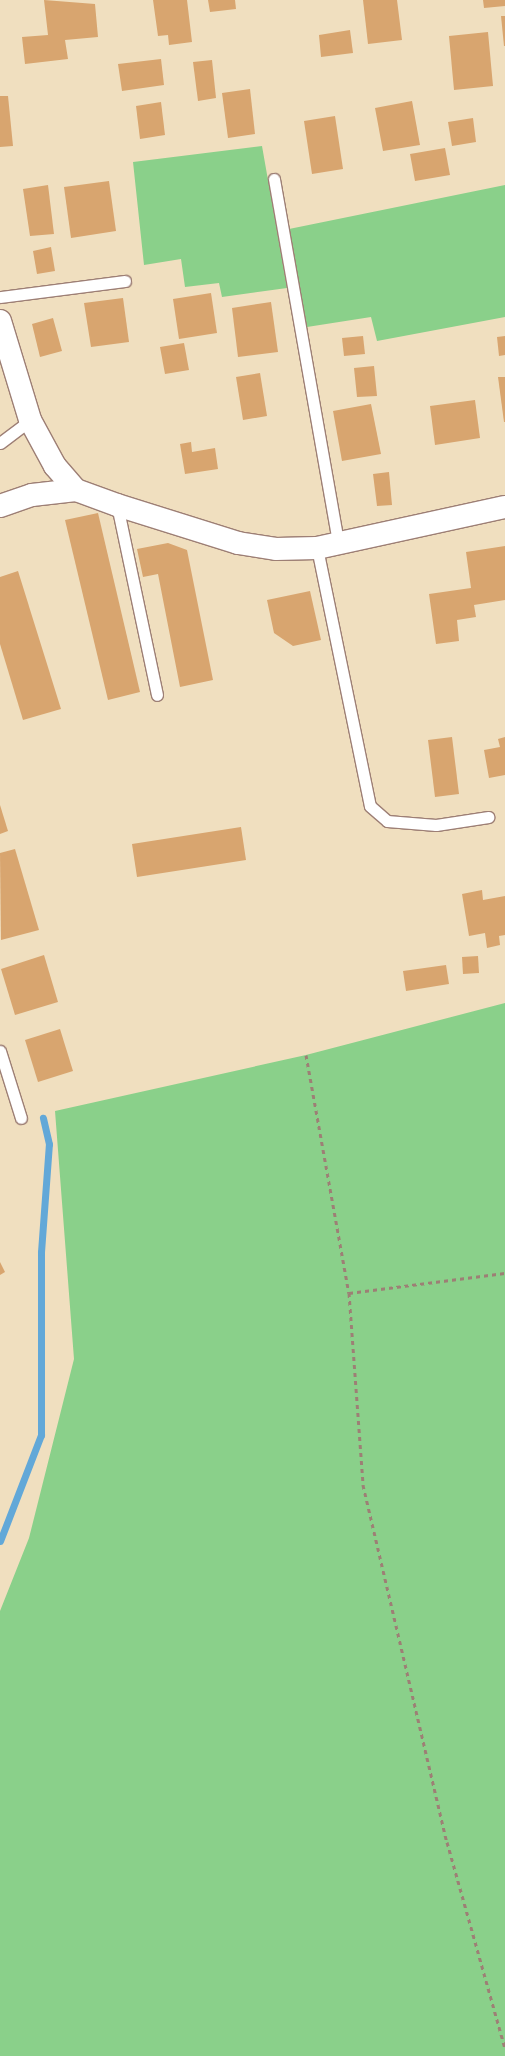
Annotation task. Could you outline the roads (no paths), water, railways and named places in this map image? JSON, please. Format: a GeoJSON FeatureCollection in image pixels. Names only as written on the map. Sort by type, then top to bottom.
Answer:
{"type":"FeatureCollection","features":[{"type":"Feature","properties":{"kind":"street"},"geometry":{"type":"LineString","coordinates":[[1,330],[30,420],[55,466],[76,490]]}},
{"type":"Feature","properties":{"kind":"street"},"geometry":{"type":"LineString","coordinates":[[0,506],[32,495],[76,490],[117,505],[238,543],[327,545],[505,507]]}},
{"type":"Feature","properties":{"kind":"lane"},"geometry":{"type":"LineString","coordinates":[[274,179],[327,545],[370,806],[387,821],[436,825],[488,817]]}},
{"type":"Feature","properties":{"kind":"lane"},"geometry":{"type":"LineString","coordinates":[[0,297],[125,281]]}},
{"type":"Feature","properties":{"kind":"lane"},"geometry":{"type":"LineString","coordinates":[[0,443],[30,420]]}},
{"type":"Feature","properties":{"kind":"lane"},"geometry":{"type":"LineString","coordinates":[[117,505],[157,695]]}},
{"type":"Feature","properties":{"kind":"lane"},"geometry":{"type":"LineString","coordinates":[[0,1051],[21,1118]]}},
{"type":"Feature","properties":{"kind":"waterway"},"geometry":{"type":"LineString","coordinates":[[0,1541],[41,1435],[41,1252],[49,1144],[43,1118]]}}]}
